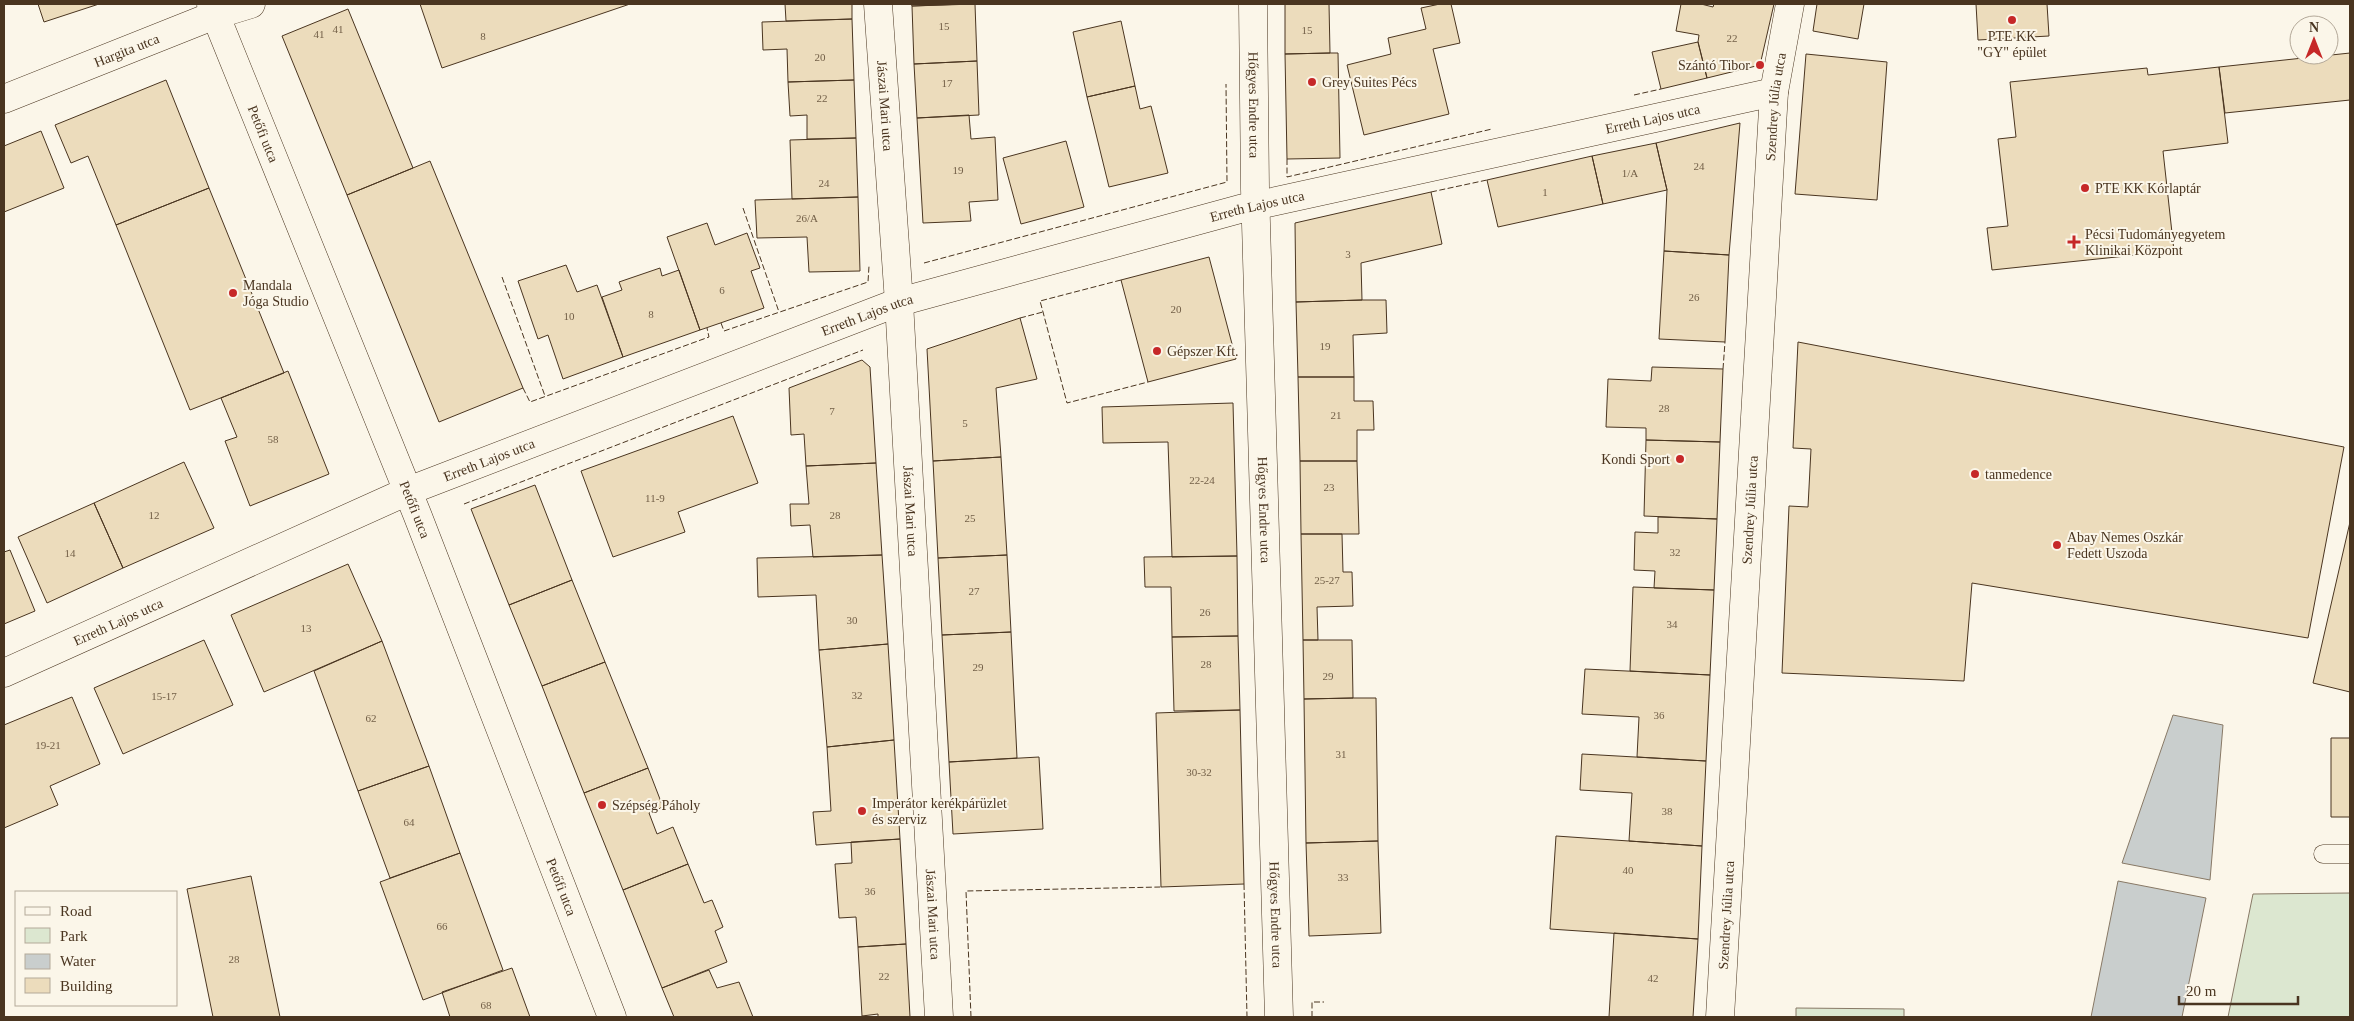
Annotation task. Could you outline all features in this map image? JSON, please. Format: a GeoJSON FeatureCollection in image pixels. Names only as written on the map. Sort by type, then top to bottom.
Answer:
{"type":"FeatureCollection","features":[{"type":"Feature","properties":{"kind":"street","name":"Hargita utca"},"geometry":{"type":"LineString","coordinates":[[4,99],[213,9],[251,4]]}},
{"type":"Feature","properties":{"kind":"street","name":"Jászai Mari utca"},"geometry":{"type":"LineString","coordinates":[[878,4],[899,302],[939,1017]]}},
{"type":"Feature","properties":{"kind":"street","name":"Hőgyes Endre utca"},"geometry":{"type":"LineString","coordinates":[[1253,4],[1256,206],[1279,1017]]}},
{"type":"Feature","properties":{"kind":"street","name":"Szendrey Júlia utca"},"geometry":{"type":"LineString","coordinates":[[1720,1017],[1774,92],[1790,4]]}},
{"type":"Feature","properties":{"kind":"street","name":"Petőfi utca"},"geometry":{"type":"LineString","coordinates":[[213,9],[408,490],[612,1017]]}},
{"type":"Feature","properties":{"kind":"street","name":"Erreth Lajos utca"},"geometry":{"type":"LineString","coordinates":[[4,673],[408,490],[899,302],[1256,206],[1774,92]]}},
{"type":"Feature","properties":{"kind":"lane"},"geometry":{"type":"LineString","coordinates":[[2323,854],[2350,854]]}},
{"type":"Feature","properties":{"kind":"green space"},"geometry":{"type":"Polygon","coordinates":[[[2350,893],[2350,1017],[2228,1017],[2253,894],[2350,893]]]}},
{"type":"Feature","properties":{"kind":"green space"},"geometry":{"type":"Polygon","coordinates":[[[1796,1008],[1904,1009],[1904,1017],[1796,1017],[1796,1008]]]}},
{"type":"Feature","properties":{"kind":"water"},"geometry":{"type":"Polygon","coordinates":[[[2173,715],[2223,725],[2210,880],[2122,863],[2173,715]]]}},
{"type":"Feature","properties":{"kind":"water"},"geometry":{"type":"Polygon","coordinates":[[[2118,881],[2206,898],[2182,1017],[2091,1017],[2118,881]]]}},
{"type":"Feature","properties":{"kind":"building"},"geometry":{"type":"Polygon","coordinates":[[[38,4],[99,4],[44,22],[38,4]]]}},
{"type":"Feature","properties":{"kind":"building"},"geometry":{"type":"Polygon","coordinates":[[[420,4],[630,4],[442,68],[420,4]]]}},
{"type":"Feature","properties":{"kind":"building"},"geometry":{"type":"Polygon","coordinates":[[[785,4],[852,4],[852,19],[786,21],[785,4]]]}},
{"type":"Feature","properties":{"kind":"building"},"geometry":{"type":"Polygon","coordinates":[[[911,4],[965,4],[912,6],[911,4]]]}},
{"type":"Feature","properties":{"kind":"building"},"geometry":{"type":"Polygon","coordinates":[[[975,4],[977,61],[914,64],[912,6],[975,4]]]}},
{"type":"Feature","properties":{"kind":"building"},"geometry":{"type":"Polygon","coordinates":[[[1285,4],[1329,4],[1330,53],[1285,54],[1285,4]]]}},
{"type":"Feature","properties":{"kind":"building"},"geometry":{"type":"Polygon","coordinates":[[[1451,4],[1460,43],[1433,49],[1449,114],[1364,135],[1347,65],[1391,54],[1388,38],[1426,29],[1421,8],[1451,4]]]}},
{"type":"Feature","properties":{"kind":"building"},"geometry":{"type":"Polygon","coordinates":[[[1681,4],[1701,4],[1713,7],[1714,4],[1774,4],[1760,65],[1707,78],[1698,42],[1699,35],[1676,31],[1681,4]]]}},
{"type":"Feature","properties":{"kind":"building"},"geometry":{"type":"Polygon","coordinates":[[[1817,4],[1864,4],[1858,39],[1813,31],[1817,4]]]}},
{"type":"Feature","properties":{"kind":"building","name":"PTE KK \"GY\" épület"},"geometry":{"type":"Polygon","coordinates":[[[1976,4],[2047,4],[2049,36],[1978,40],[1976,4]]]}},
{"type":"Feature","properties":{"kind":"building"},"geometry":{"type":"Polygon","coordinates":[[[348,9],[413,168],[347,195],[282,36],[348,9]]]}},
{"type":"Feature","properties":{"kind":"building"},"geometry":{"type":"Polygon","coordinates":[[[852,19],[854,80],[788,82],[787,49],[763,50],[762,22],[852,19]]]}},
{"type":"Feature","properties":{"kind":"building"},"geometry":{"type":"Polygon","coordinates":[[[1121,21],[1135,86],[1087,97],[1073,32],[1121,21]]]}},
{"type":"Feature","properties":{"kind":"building"},"geometry":{"type":"Polygon","coordinates":[[[1698,42],[1707,78],[1661,89],[1652,52],[1698,42]]]}},
{"type":"Feature","properties":{"kind":"building","name":"Grey Suites Pécs"},"geometry":{"type":"Polygon","coordinates":[[[1338,53],[1340,158],[1287,159],[1285,54],[1338,53]]]}},
{"type":"Feature","properties":{"kind":"building"},"geometry":{"type":"Polygon","coordinates":[[[2350,53],[2350,100],[2225,113],[2219,67],[2289,60],[2289,65],[2339,65],[2339,54],[2350,53]]]}},
{"type":"Feature","properties":{"kind":"building"},"geometry":{"type":"Polygon","coordinates":[[[1806,54],[1887,62],[1877,200],[1795,194],[1806,54]]]}},
{"type":"Feature","properties":{"kind":"building"},"geometry":{"type":"Polygon","coordinates":[[[977,61],[979,115],[917,118],[914,64],[977,61]]]}},
{"type":"Feature","properties":{"kind":"building","name":"PTE KK Kórlaptár"},"geometry":{"type":"Polygon","coordinates":[[[2219,67],[2228,143],[2163,151],[2174,251],[1992,270],[1987,228],[2008,226],[1998,139],[2016,137],[2010,82],[2147,68],[2148,75],[2219,67]]]}},
{"type":"Feature","properties":{"kind":"building"},"geometry":{"type":"Polygon","coordinates":[[[166,80],[209,188],[116,225],[88,156],[71,163],[55,125],[166,80]]]}},
{"type":"Feature","properties":{"kind":"building"},"geometry":{"type":"Polygon","coordinates":[[[854,80],[856,138],[807,139],[807,115],[790,116],[788,82],[854,80]]]}},
{"type":"Feature","properties":{"kind":"building"},"geometry":{"type":"Polygon","coordinates":[[[1135,86],[1140,109],[1151,106],[1168,173],[1109,187],[1087,97],[1135,86]]]}},
{"type":"Feature","properties":{"kind":"building"},"geometry":{"type":"Polygon","coordinates":[[[969,115],[971,139],[995,137],[998,200],[969,202],[971,221],[923,223],[917,118],[969,115]]]}},
{"type":"Feature","properties":{"kind":"building"},"geometry":{"type":"Polygon","coordinates":[[[1740,123],[1729,255],[1664,251],[1667,190],[1656,143],[1740,123]]]}},
{"type":"Feature","properties":{"kind":"building"},"geometry":{"type":"Polygon","coordinates":[[[41,131],[64,188],[4,212],[4,146],[41,131]]]}},
{"type":"Feature","properties":{"kind":"building"},"geometry":{"type":"Polygon","coordinates":[[[856,138],[858,197],[792,199],[790,140],[856,138]]]}},
{"type":"Feature","properties":{"kind":"building"},"geometry":{"type":"Polygon","coordinates":[[[1066,141],[1084,207],[1021,224],[1003,158],[1066,141]]]}},
{"type":"Feature","properties":{"kind":"building"},"geometry":{"type":"Polygon","coordinates":[[[1656,143],[1667,190],[1603,204],[1592,156],[1656,143]]]}},
{"type":"Feature","properties":{"kind":"building"},"geometry":{"type":"Polygon","coordinates":[[[1592,156],[1603,204],[1498,227],[1487,180],[1592,156]]]}},
{"type":"Feature","properties":{"kind":"building"},"geometry":{"type":"Polygon","coordinates":[[[430,161],[523,388],[439,422],[347,195],[430,161]]]}},
{"type":"Feature","properties":{"kind":"building"},"geometry":{"type":"Polygon","coordinates":[[[209,188],[284,373],[190,410],[116,225],[209,188]]]}},
{"type":"Feature","properties":{"kind":"building"},"geometry":{"type":"Polygon","coordinates":[[[1431,192],[1442,244],[1361,263],[1362,300],[1296,302],[1295,223],[1431,192]]]}},
{"type":"Feature","properties":{"kind":"building"},"geometry":{"type":"Polygon","coordinates":[[[858,197],[860,271],[809,272],[807,237],[757,238],[755,200],[858,197]]]}},
{"type":"Feature","properties":{"kind":"building"},"geometry":{"type":"Polygon","coordinates":[[[707,223],[715,245],[747,233],[760,268],[751,271],[764,308],[700,330],[667,237],[707,223]]]}},
{"type":"Feature","properties":{"kind":"building"},"geometry":{"type":"Polygon","coordinates":[[[1664,251],[1729,255],[1725,342],[1659,339],[1664,251]]]}},
{"type":"Feature","properties":{"kind":"building"},"geometry":{"type":"Polygon","coordinates":[[[1209,257],[1236,359],[1148,382],[1121,280],[1209,257]]]}},
{"type":"Feature","properties":{"kind":"building"},"geometry":{"type":"Polygon","coordinates":[[[566,265],[577,292],[597,285],[623,357],[563,379],[548,335],[538,339],[518,281],[566,265]]]}},
{"type":"Feature","properties":{"kind":"building"},"geometry":{"type":"Polygon","coordinates":[[[660,268],[662,276],[679,270],[700,330],[623,357],[602,297],[622,290],[619,282],[660,268]]]}},
{"type":"Feature","properties":{"kind":"building"},"geometry":{"type":"Polygon","coordinates":[[[1386,300],[1387,333],[1353,335],[1354,377],[1298,377],[1296,302],[1386,300]]]}},
{"type":"Feature","properties":{"kind":"building"},"geometry":{"type":"Polygon","coordinates":[[[1020,318],[1037,379],[996,388],[1001,457],[933,461],[927,349],[1020,318]]]}},
{"type":"Feature","properties":{"kind":"building","name":"Abay Nemes Oszkár Fedett Uszoda"},"geometry":{"type":"Polygon","coordinates":[[[1798,342],[2344,447],[2308,638],[1972,583],[1964,681],[1782,673],[1789,506],[1808,507],[1811,449],[1793,448],[1798,342]]]}},
{"type":"Feature","properties":{"kind":"building"},"geometry":{"type":"Polygon","coordinates":[[[862,360],[870,367],[876,463],[806,466],[804,434],[791,435],[789,388],[862,360]]]}},
{"type":"Feature","properties":{"kind":"building"},"geometry":{"type":"Polygon","coordinates":[[[1652,367],[1723,369],[1720,442],[1646,440],[1646,428],[1606,427],[1608,379],[1651,381],[1652,367]]]}},
{"type":"Feature","properties":{"kind":"building"},"geometry":{"type":"Polygon","coordinates":[[[288,371],[329,474],[250,506],[225,441],[237,437],[221,398],[288,371]]]}},
{"type":"Feature","properties":{"kind":"building"},"geometry":{"type":"Polygon","coordinates":[[[1298,377],[1354,377],[1354,401],[1373,401],[1374,430],[1357,430],[1357,461],[1300,461],[1298,377]]]}},
{"type":"Feature","properties":{"kind":"building"},"geometry":{"type":"Polygon","coordinates":[[[1233,403],[1237,556],[1172,557],[1168,442],[1103,443],[1102,407],[1233,403]]]}},
{"type":"Feature","properties":{"kind":"building"},"geometry":{"type":"Polygon","coordinates":[[[733,416],[758,483],[678,512],[685,532],[613,557],[581,471],[733,416]]]}},
{"type":"Feature","properties":{"kind":"building"},"geometry":{"type":"Polygon","coordinates":[[[1646,440],[1720,442],[1717,519],[1644,516],[1646,440]]]}},
{"type":"Feature","properties":{"kind":"building"},"geometry":{"type":"Polygon","coordinates":[[[1001,457],[1007,555],[938,558],[933,461],[1001,457]]]}},
{"type":"Feature","properties":{"kind":"building"},"geometry":{"type":"Polygon","coordinates":[[[1300,461],[1357,461],[1359,534],[1301,534],[1300,461]]]}},
{"type":"Feature","properties":{"kind":"building"},"geometry":{"type":"Polygon","coordinates":[[[184,462],[214,528],[123,568],[94,503],[184,462]]]}},
{"type":"Feature","properties":{"kind":"building"},"geometry":{"type":"Polygon","coordinates":[[[876,463],[882,555],[813,557],[810,525],[791,526],[790,504],[809,504],[806,466],[876,463]]]}},
{"type":"Feature","properties":{"kind":"building"},"geometry":{"type":"Polygon","coordinates":[[[535,485],[572,580],[509,605],[471,509],[535,485]]]}},
{"type":"Feature","properties":{"kind":"building"},"geometry":{"type":"Polygon","coordinates":[[[94,503],[123,568],[47,603],[18,537],[94,503]]]}},
{"type":"Feature","properties":{"kind":"building"},"geometry":{"type":"Polygon","coordinates":[[[1658,517],[1717,519],[1714,590],[1654,588],[1655,571],[1634,570],[1635,532],[1658,533],[1658,517]]]}},
{"type":"Feature","properties":{"kind":"building"},"geometry":{"type":"Polygon","coordinates":[[[2350,522],[2350,692],[2313,683],[2350,522]]]}},
{"type":"Feature","properties":{"kind":"building"},"geometry":{"type":"Polygon","coordinates":[[[1301,534],[1342,534],[1343,572],[1352,572],[1353,606],[1317,607],[1318,640],[1303,640],[1301,534]]]}},
{"type":"Feature","properties":{"kind":"building"},"geometry":{"type":"Polygon","coordinates":[[[10,550],[35,611],[4,624],[4,552],[10,550]]]}},
{"type":"Feature","properties":{"kind":"building"},"geometry":{"type":"Polygon","coordinates":[[[882,555],[888,644],[819,650],[816,595],[758,597],[757,558],[882,555]]]}},
{"type":"Feature","properties":{"kind":"building"},"geometry":{"type":"Polygon","coordinates":[[[1007,555],[1011,632],[942,635],[938,558],[1007,555]]]}},
{"type":"Feature","properties":{"kind":"building"},"geometry":{"type":"Polygon","coordinates":[[[1237,556],[1238,636],[1172,637],[1171,587],[1145,587],[1144,557],[1237,556]]]}},
{"type":"Feature","properties":{"kind":"building"},"geometry":{"type":"Polygon","coordinates":[[[348,564],[382,641],[264,692],[231,615],[348,564]]]}},
{"type":"Feature","properties":{"kind":"building"},"geometry":{"type":"Polygon","coordinates":[[[572,580],[605,662],[542,686],[509,605],[572,580]]]}},
{"type":"Feature","properties":{"kind":"building"},"geometry":{"type":"Polygon","coordinates":[[[1633,587],[1714,590],[1710,675],[1630,671],[1633,587]]]}},
{"type":"Feature","properties":{"kind":"building"},"geometry":{"type":"Polygon","coordinates":[[[1011,632],[1017,758],[949,762],[942,635],[1011,632]]]}},
{"type":"Feature","properties":{"kind":"building"},"geometry":{"type":"Polygon","coordinates":[[[1238,636],[1240,710],[1174,711],[1172,637],[1238,636]]]}},
{"type":"Feature","properties":{"kind":"building"},"geometry":{"type":"Polygon","coordinates":[[[204,640],[233,705],[123,754],[94,688],[204,640]]]}},
{"type":"Feature","properties":{"kind":"building"},"geometry":{"type":"Polygon","coordinates":[[[1303,640],[1352,640],[1353,698],[1304,699],[1303,640]]]}},
{"type":"Feature","properties":{"kind":"building"},"geometry":{"type":"Polygon","coordinates":[[[382,641],[429,766],[358,791],[314,671],[382,641]]]}},
{"type":"Feature","properties":{"kind":"building"},"geometry":{"type":"Polygon","coordinates":[[[888,644],[894,740],[827,747],[819,650],[888,644]]]}},
{"type":"Feature","properties":{"kind":"building"},"geometry":{"type":"Polygon","coordinates":[[[605,662],[648,768],[584,793],[542,686],[605,662]]]}},
{"type":"Feature","properties":{"kind":"building"},"geometry":{"type":"Polygon","coordinates":[[[1585,669],[1710,675],[1706,761],[1637,757],[1639,717],[1582,714],[1585,669]]]}},
{"type":"Feature","properties":{"kind":"building"},"geometry":{"type":"Polygon","coordinates":[[[72,697],[100,764],[50,786],[58,805],[4,828],[4,725],[72,697]]]}},
{"type":"Feature","properties":{"kind":"building"},"geometry":{"type":"Polygon","coordinates":[[[1376,698],[1378,841],[1306,843],[1304,699],[1376,698]]]}},
{"type":"Feature","properties":{"kind":"building"},"geometry":{"type":"Polygon","coordinates":[[[1240,710],[1244,884],[1161,887],[1156,713],[1240,710]]]}},
{"type":"Feature","properties":{"kind":"building"},"geometry":{"type":"Polygon","coordinates":[[[2331,738],[2350,738],[2350,817],[2331,817],[2331,738]]]}},
{"type":"Feature","properties":{"kind":"building"},"geometry":{"type":"Polygon","coordinates":[[[894,740],[900,839],[816,845],[813,812],[831,811],[827,747],[894,740]]]}},
{"type":"Feature","properties":{"kind":"building"},"geometry":{"type":"Polygon","coordinates":[[[1582,754],[1706,761],[1702,846],[1629,841],[1632,793],[1580,790],[1582,754]]]}},
{"type":"Feature","properties":{"kind":"building"},"geometry":{"type":"Polygon","coordinates":[[[1039,757],[1043,829],[953,834],[949,762],[1039,757]]]}},
{"type":"Feature","properties":{"kind":"building"},"geometry":{"type":"Polygon","coordinates":[[[429,766],[460,853],[390,878],[358,791],[429,766]]]}},
{"type":"Feature","properties":{"kind":"building"},"geometry":{"type":"Polygon","coordinates":[[[648,768],[663,807],[649,813],[657,834],[673,827],[688,864],[623,890],[584,793],[648,768]]]}},
{"type":"Feature","properties":{"kind":"building"},"geometry":{"type":"Polygon","coordinates":[[[1556,836],[1702,846],[1698,939],[1550,929],[1556,836]]]}},
{"type":"Feature","properties":{"kind":"building"},"geometry":{"type":"Polygon","coordinates":[[[900,839],[906,944],[858,947],[856,917],[839,918],[835,864],[852,863],[851,842],[900,839]]]}},
{"type":"Feature","properties":{"kind":"building"},"geometry":{"type":"Polygon","coordinates":[[[1378,841],[1381,933],[1309,936],[1306,843],[1378,841]]]}},
{"type":"Feature","properties":{"kind":"building"},"geometry":{"type":"Polygon","coordinates":[[[460,853],[503,970],[423,1000],[380,882],[460,853]]]}},
{"type":"Feature","properties":{"kind":"building"},"geometry":{"type":"Polygon","coordinates":[[[688,864],[704,903],[712,900],[723,927],[715,931],[727,962],[662,988],[623,890],[688,864]]]}},
{"type":"Feature","properties":{"kind":"building"},"geometry":{"type":"Polygon","coordinates":[[[251,876],[280,1017],[213,1017],[187,889],[251,876]]]}},
{"type":"Feature","properties":{"kind":"building"},"geometry":{"type":"Polygon","coordinates":[[[1614,933],[1698,939],[1693,1017],[1609,1017],[1614,933]]]}},
{"type":"Feature","properties":{"kind":"building"},"geometry":{"type":"Polygon","coordinates":[[[906,944],[910,1017],[878,1017],[878,1014],[862,1016],[858,947],[906,944]]]}},
{"type":"Feature","properties":{"kind":"building"},"geometry":{"type":"Polygon","coordinates":[[[512,968],[530,1017],[450,1017],[442,992],[512,968]]]}},
{"type":"Feature","properties":{"kind":"building"},"geometry":{"type":"Polygon","coordinates":[[[709,970],[717,988],[739,982],[753,1017],[674,1017],[662,988],[709,970]]]}},
{"type":"Feature","properties":{"kind":"fence"},"geometry":{"type":"LineString","coordinates":[[924,263],[1227,182],[1226,84]]}},
{"type":"Feature","properties":{"kind":"fence"},"geometry":{"type":"LineString","coordinates":[[1634,95],[1661,89]]}},
{"type":"Feature","properties":{"kind":"fence"},"geometry":{"type":"LineString","coordinates":[[1287,159],[1287,177],[1492,129]]}},
{"type":"Feature","properties":{"kind":"fence"},"geometry":{"type":"LineString","coordinates":[[1431,192],[1487,180]]}},
{"type":"Feature","properties":{"kind":"fence"},"geometry":{"type":"LineString","coordinates":[[743,208],[779,312]]}},
{"type":"Feature","properties":{"kind":"fence"},"geometry":{"type":"LineString","coordinates":[[721,323],[724,331],[868,282],[869,266]]}},
{"type":"Feature","properties":{"kind":"fence"},"geometry":{"type":"LineString","coordinates":[[502,277],[545,396]]}},
{"type":"Feature","properties":{"kind":"fence"},"geometry":{"type":"LineString","coordinates":[[1121,280],[1040,301],[1067,403],[1148,382]]}},
{"type":"Feature","properties":{"kind":"fence"},"geometry":{"type":"LineString","coordinates":[[1020,318],[1043,312]]}},
{"type":"Feature","properties":{"kind":"fence"},"geometry":{"type":"LineString","coordinates":[[523,388],[530,402],[709,337],[707,328]]}},
{"type":"Feature","properties":{"kind":"fence"},"geometry":{"type":"LineString","coordinates":[[1723,369],[1725,342]]}},
{"type":"Feature","properties":{"kind":"fence"},"geometry":{"type":"LineString","coordinates":[[464,504],[863,350]]}},
{"type":"Feature","properties":{"kind":"fence"},"geometry":{"type":"LineString","coordinates":[[1244,884],[1247,1017]]}},
{"type":"Feature","properties":{"kind":"fence"},"geometry":{"type":"LineString","coordinates":[[971,1017],[966,891],[1161,887]]}},
{"type":"Feature","properties":{"kind":"fence"},"geometry":{"type":"LineString","coordinates":[[1312,1017],[1312,1002],[1324,1002]]}},
{"type":"Feature","properties":{"kind":"place","name":"PTE KK \"GY\" épület"},"geometry":{"type":"Point","coordinates":[2012,20]}},
{"type":"Feature","properties":{"kind":"place","name":"Szántó Tibor"},"geometry":{"type":"Point","coordinates":[1760,65]}},
{"type":"Feature","properties":{"kind":"place","name":"Grey Suites Pécs"},"geometry":{"type":"Point","coordinates":[1312,82]}},
{"type":"Feature","properties":{"kind":"place","name":"PTE KK Kórlaptár"},"geometry":{"type":"Point","coordinates":[2085,188]}},
{"type":"Feature","properties":{"kind":"place","name":"Pécsi Tudományegyetem Klinikai Központ"},"geometry":{"type":"Point","coordinates":[2074,242]}},
{"type":"Feature","properties":{"kind":"place","name":"Mandala Jóga Studio"},"geometry":{"type":"Point","coordinates":[233,293]}},
{"type":"Feature","properties":{"kind":"place","name":"Gépszer Kft."},"geometry":{"type":"Point","coordinates":[1157,351]}},
{"type":"Feature","properties":{"kind":"place","name":"Kondi Sport"},"geometry":{"type":"Point","coordinates":[1680,459]}},
{"type":"Feature","properties":{"kind":"place","name":"tanmedence"},"geometry":{"type":"Point","coordinates":[1975,474]}},
{"type":"Feature","properties":{"kind":"place","name":"Abay Nemes Oszkár Fedett Uszoda"},"geometry":{"type":"Point","coordinates":[2057,545]}},
{"type":"Feature","properties":{"kind":"place","name":"Szépség Páholy"},"geometry":{"type":"Point","coordinates":[602,805]}},
{"type":"Feature","properties":{"kind":"place","name":"Imperátor kerékpárüzlet és szerviz"},"geometry":{"type":"Point","coordinates":[862,811]}}]}
